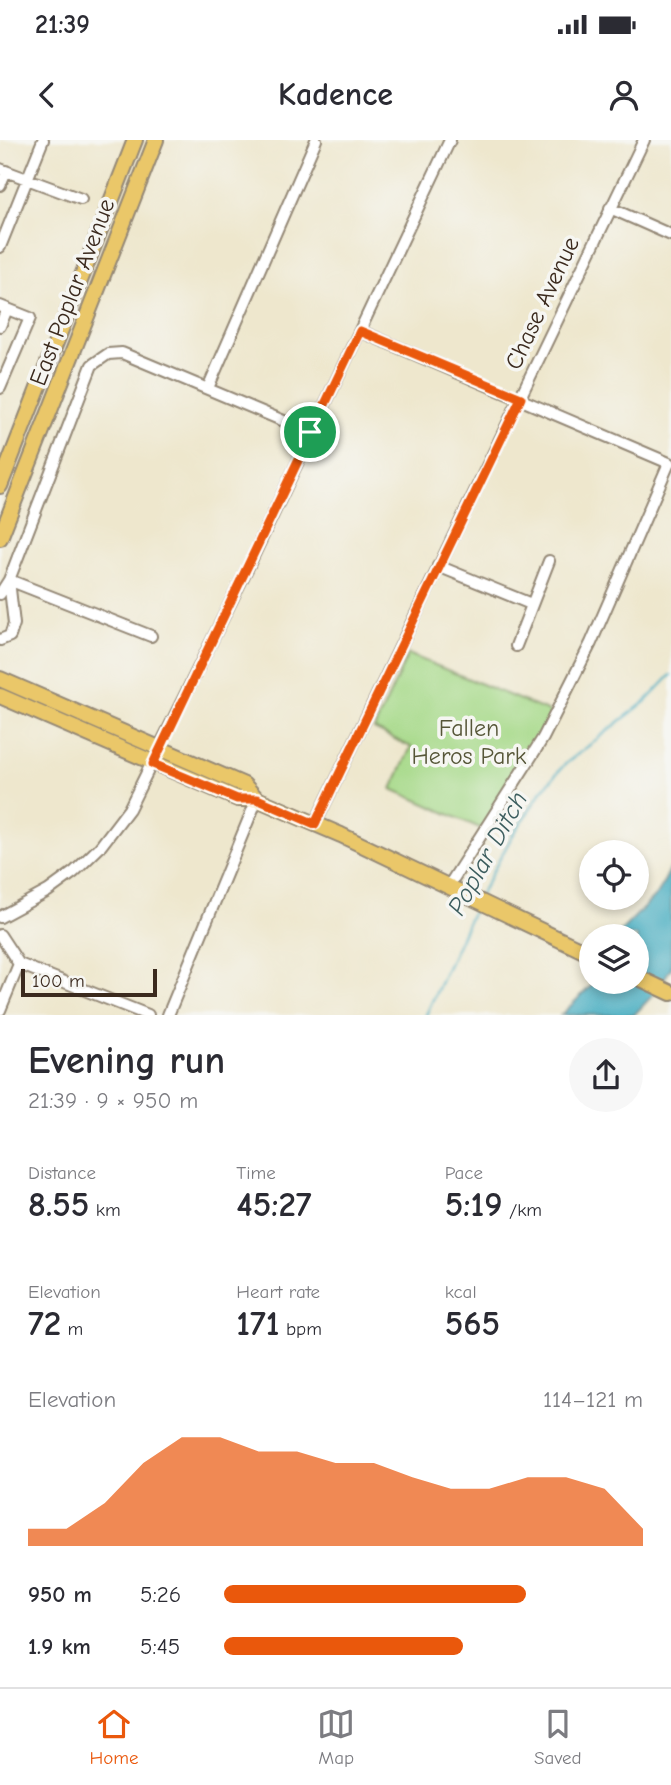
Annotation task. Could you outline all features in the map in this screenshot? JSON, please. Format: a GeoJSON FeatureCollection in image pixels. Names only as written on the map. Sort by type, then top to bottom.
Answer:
{"type":"FeatureCollection","features":[{"type":"Feature","properties":{"kind":"main road","name":"East Poplar Avenue"},"geometry":{"type":"LineString","coordinates":[[0,486],[135,140]]}},
{"type":"Feature","properties":{"kind":"main road","name":"East Poplar Avenue"},"geometry":{"type":"LineString","coordinates":[[0,538],[156,140]]}},
{"type":"Feature","properties":{"kind":"main road"},"geometry":{"type":"LineString","coordinates":[[0,679],[156,757]]}},
{"type":"Feature","properties":{"kind":"main road"},"geometry":{"type":"LineString","coordinates":[[0,696],[156,757],[244,785],[257,799],[579,949]]}},
{"type":"Feature","properties":{"kind":"main road"},"geometry":{"type":"LineString","coordinates":[[0,702],[26,708]]}},
{"type":"Feature","properties":{"kind":"main road"},"geometry":{"type":"LineString","coordinates":[[649,983],[671,993]]}},
{"type":"Feature","properties":{"kind":"street"},"geometry":{"type":"LineString","coordinates":[[0,247],[43,140]]}},
{"type":"Feature","properties":{"kind":"street"},"geometry":{"type":"LineString","coordinates":[[310,432],[208,388],[316,140]]}},
{"type":"Feature","properties":{"kind":"street"},"geometry":{"type":"LineString","coordinates":[[0,917],[48,891],[74,872],[100,847],[129,809],[250,563],[450,140]]}},
{"type":"Feature","properties":{"kind":"street","name":"Chase Avenue"},"geometry":{"type":"LineString","coordinates":[[315,824],[644,140]]}},
{"type":"Feature","properties":{"kind":"street"},"geometry":{"type":"LineString","coordinates":[[0,184],[3,170],[81,199]]}},
{"type":"Feature","properties":{"kind":"street"},"geometry":{"type":"LineString","coordinates":[[610,208],[671,235]]}},
{"type":"Feature","properties":{"kind":"street"},"geometry":{"type":"LineString","coordinates":[[0,326],[3,308],[30,318],[0,388]]}},
{"type":"Feature","properties":{"kind":"street"},"geometry":{"type":"LineString","coordinates":[[360,331],[669,463],[591,643],[543,738],[454,889]]}},
{"type":"Feature","properties":{"kind":"street","name":"East Poplar Avenue"},"geometry":{"type":"LineString","coordinates":[[0,594],[9,580],[92,365],[108,354],[122,353],[208,388]]}},
{"type":"Feature","properties":{"kind":"street"},"geometry":{"type":"LineString","coordinates":[[516,646],[549,561]]}},
{"type":"Feature","properties":{"kind":"street"},"geometry":{"type":"LineString","coordinates":[[438,566],[531,604]]}},
{"type":"Feature","properties":{"kind":"street"},"geometry":{"type":"LineString","coordinates":[[9,580],[151,636]]}},
{"type":"Feature","properties":{"kind":"street","name":"East Poplar Avenue"},"geometry":{"type":"LineString","coordinates":[[0,640],[10,636],[14,624],[9,580]]}},
{"type":"Feature","properties":{"kind":"street"},"geometry":{"type":"LineString","coordinates":[[168,1015],[257,799]]}},
{"type":"Feature","properties":{"kind":"street"},"geometry":{"type":"LineString","coordinates":[[0,936],[19,964],[148,1015]]}},
{"type":"Feature","properties":{"kind":"street"},"geometry":{"type":"LineString","coordinates":[[0,1010],[19,964]]}},
{"type":"Feature","properties":{"kind":"green space","name":"Fallen Heros Park"},"geometry":{"type":"Polygon","coordinates":[[[408,654],[552,713],[482,829],[392,789],[411,747],[374,729],[408,654]]]}},
{"type":"Feature","properties":{"kind":"water"},"geometry":{"type":"Polygon","coordinates":[[[671,867],[671,968],[656,992],[634,1015],[561,1015],[583,994],[649,994],[649,924],[628,924],[641,910],[649,910],[649,902],[659,892],[671,867]]]}},
{"type":"Feature","properties":{"kind":"waterway","name":"Poplar Ditch"},"geometry":{"type":"LineString","coordinates":[[479,897],[511,838],[541,792],[564,765],[646,701],[671,675]]}},
{"type":"Feature","properties":{"kind":"waterway","name":"Poplar Ditch"},"geometry":{"type":"LineString","coordinates":[[426,1015],[475,906]]}},
{"type":"Feature","properties":{"kind":"route"},"geometry":{"type":"LineString","coordinates":[[360,331],[521,398],[315,824],[257,799],[237,799],[153,764],[310,432],[360,331]]}}]}
